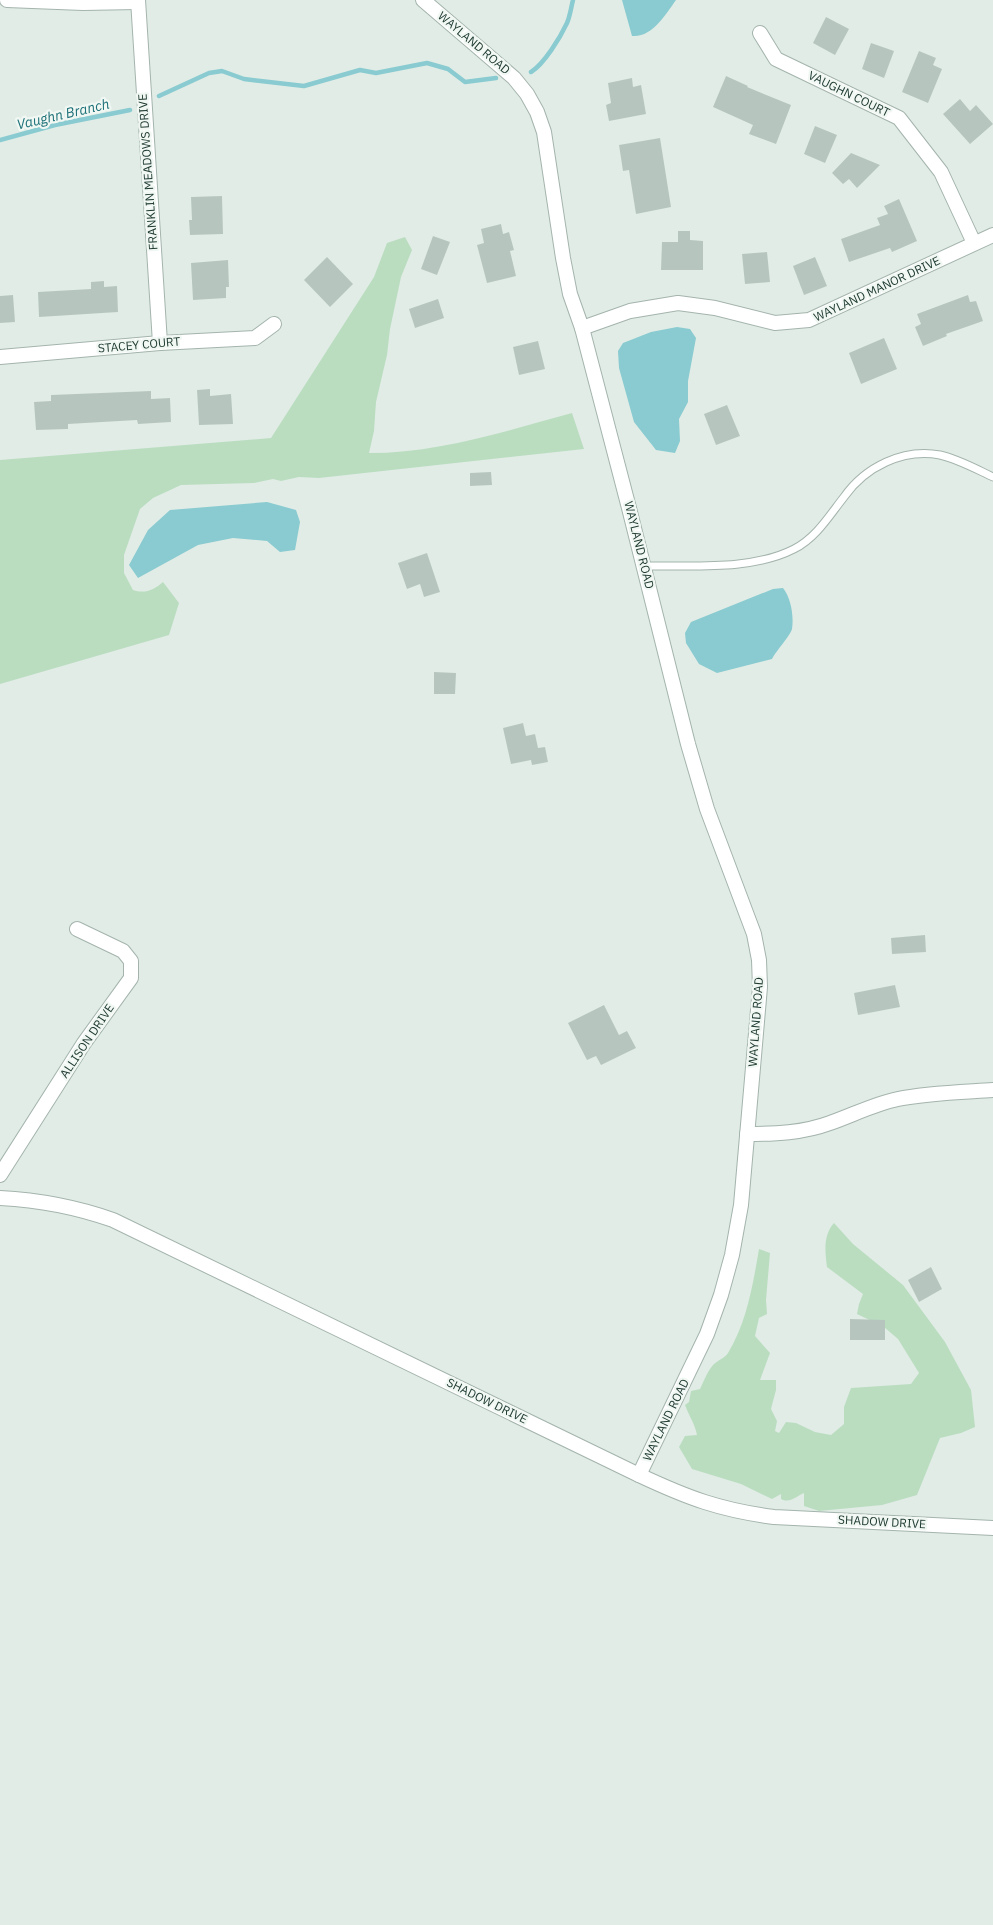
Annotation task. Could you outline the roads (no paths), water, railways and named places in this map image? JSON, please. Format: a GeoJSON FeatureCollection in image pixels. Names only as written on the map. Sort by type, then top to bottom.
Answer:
{"type":"FeatureCollection","features":[{"type":"Feature","properties":{"kind":"street"},"geometry":{"type":"LineString","coordinates":[[7,0],[83,3],[138,1]]}},
{"type":"Feature","properties":{"kind":"street","name":"WAYLAND ROAD"},"geometry":{"type":"LineString","coordinates":[[423,0],[507,71],[527,94],[537,112],[544,132],[562,258],[570,294],[582,328],[688,744],[707,809],[748,914],[759,960],[760,987],[741,1205],[732,1255],[722,1295],[707,1334],[639,1475]]}},
{"type":"Feature","properties":{"kind":"street","name":"FRANKLIN MEADOWS DRIVE"},"geometry":{"type":"LineString","coordinates":[[138,1],[160,343]]}},
{"type":"Feature","properties":{"kind":"street","name":"VAUGHN COURT"},"geometry":{"type":"LineString","coordinates":[[760,33],[776,58],[899,118],[940,172],[974,244]]}},
{"type":"Feature","properties":{"kind":"street","name":"WAYLAND MANOR DRIVE"},"geometry":{"type":"LineString","coordinates":[[582,328],[630,311],[678,303],[715,308],[775,323],[810,320],[993,235]]}},
{"type":"Feature","properties":{"kind":"street","name":"STACEY COURT"},"geometry":{"type":"LineString","coordinates":[[0,357],[160,343],[254,338],[274,324]]}},
{"type":"Feature","properties":{"kind":"street","name":"ALLISON DRIVE"},"geometry":{"type":"LineString","coordinates":[[0,1175],[84,1043],[131,978],[131,961],[123,950],[77,929]]}},
{"type":"Feature","properties":{"kind":"street"},"geometry":{"type":"LineString","coordinates":[[747,1134],[777,1134],[808,1129],[829,1124],[875,1105],[900,1098],[993,1090]]}},
{"type":"Feature","properties":{"kind":"street","name":"SHADOW DRIVE"},"geometry":{"type":"LineString","coordinates":[[0,1198],[80,1209],[113,1220],[639,1475],[706,1504],[749,1514],[774,1517],[993,1528]]}},
{"type":"Feature","properties":{"kind":"lane"},"geometry":{"type":"LineString","coordinates":[[644,566],[739,564],[780,556],[797,548],[821,528],[856,482],[871,470],[884,462],[905,456],[922,454],[940,455],[993,476]]}},
{"type":"Feature","properties":{"kind":"water"},"geometry":{"type":"Polygon","coordinates":[[[622,0],[676,0],[652,29],[639,36],[632,36],[622,0]]]}},
{"type":"Feature","properties":{"kind":"water"},"geometry":{"type":"Polygon","coordinates":[[[677,327],[690,329],[696,338],[688,381],[688,402],[679,419],[680,441],[675,453],[656,450],[634,422],[619,368],[618,351],[623,343],[651,332],[677,327]]]}},
{"type":"Feature","properties":{"kind":"water"},"geometry":{"type":"Polygon","coordinates":[[[267,502],[296,510],[300,522],[295,550],[280,552],[267,541],[233,538],[198,545],[138,578],[129,565],[148,530],[170,510],[267,502]]]}},
{"type":"Feature","properties":{"kind":"water"},"geometry":{"type":"Polygon","coordinates":[[[783,588],[791,607],[792,629],[772,659],[717,673],[699,664],[686,643],[685,633],[691,622],[773,589],[783,588]]]}},
{"type":"Feature","properties":{"kind":"waterway","name":"Vaughn Branch"},"geometry":{"type":"LineString","coordinates":[[531,72],[546,57],[560,36],[568,20],[573,0]]}},
{"type":"Feature","properties":{"kind":"waterway","name":"Vaughn Branch"},"geometry":{"type":"LineString","coordinates":[[159,96],[209,73],[222,71],[244,79],[304,86],[360,70],[376,73],[427,63],[448,69],[465,82],[496,78]]}},
{"type":"Feature","properties":{"kind":"waterway","name":"Vaughn Branch"},"geometry":{"type":"LineString","coordinates":[[0,140],[55,125],[130,110]]}}]}
